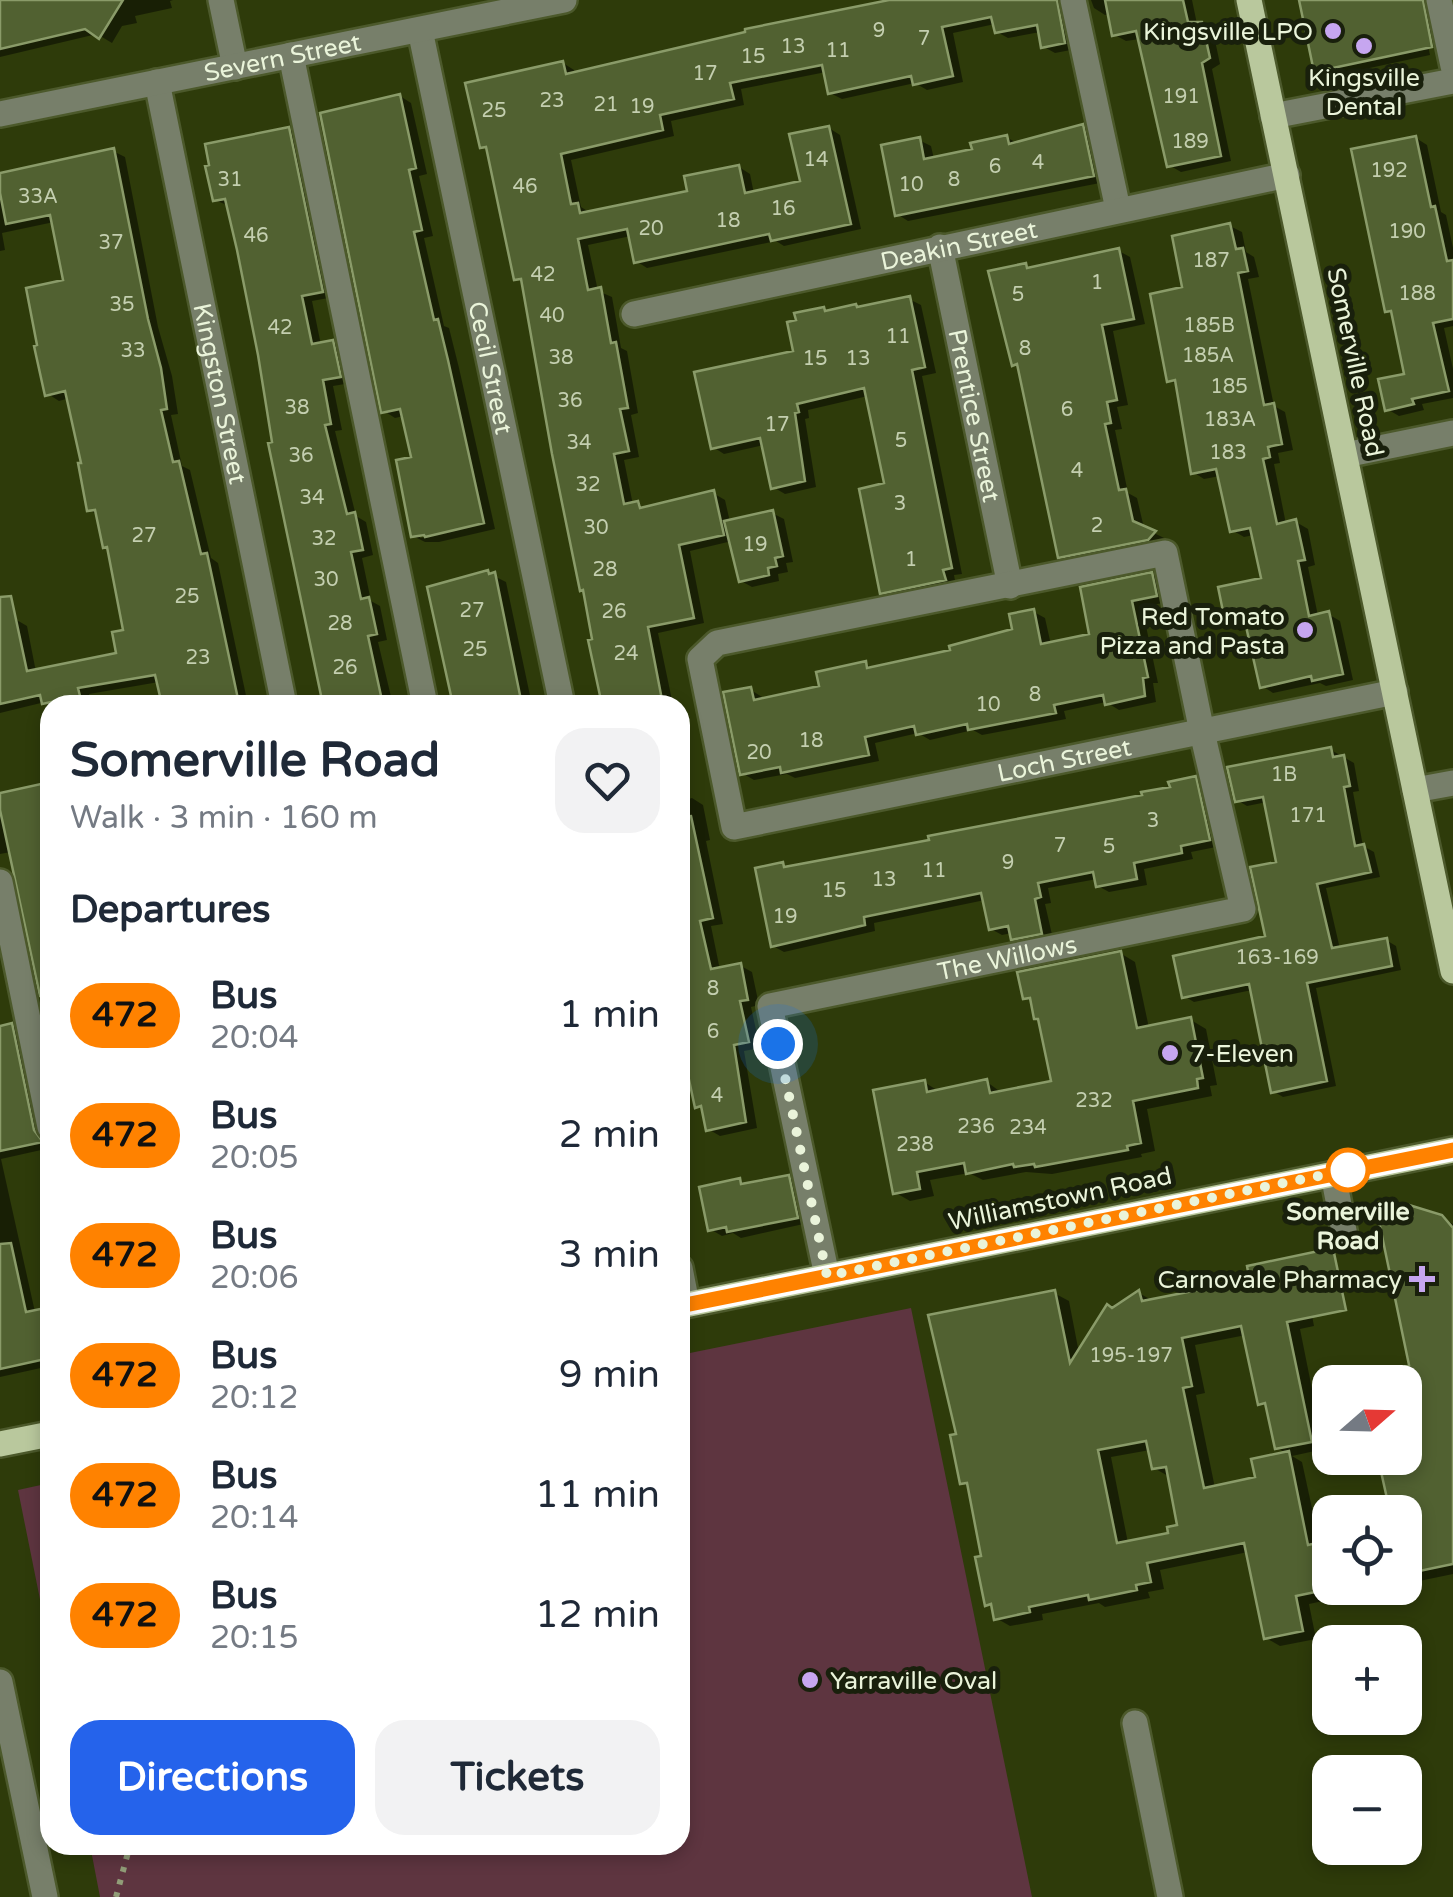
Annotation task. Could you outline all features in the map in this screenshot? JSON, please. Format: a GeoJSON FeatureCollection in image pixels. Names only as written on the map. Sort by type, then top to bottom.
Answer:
{"type":"FeatureCollection","features":[{"type":"Feature","properties":{"kind":"main road","name":"Somerville Road"},"geometry":{"type":"LineString","coordinates":[[1250,0],[1453,971]]}},
{"type":"Feature","properties":{"kind":"main road","name":"Williamstown Road"},"geometry":{"type":"LineString","coordinates":[[690,1304],[1453,1150]]}},
{"type":"Feature","properties":{"kind":"main road"},"geometry":{"type":"LineString","coordinates":[[0,1444],[40,1436]]}},
{"type":"Feature","properties":{"kind":"street"},"geometry":{"type":"LineString","coordinates":[[221,0],[235,67]]}},
{"type":"Feature","properties":{"kind":"street","name":"Severn Street"},"geometry":{"type":"LineString","coordinates":[[0,114],[564,0]]}},
{"type":"Feature","properties":{"kind":"street"},"geometry":{"type":"LineString","coordinates":[[1073,0],[1118,210]]}},
{"type":"Feature","properties":{"kind":"street"},"geometry":{"type":"LineString","coordinates":[[1440,0],[1453,66]]}},
{"type":"Feature","properties":{"kind":"street","name":"Cecil Street"},"geometry":{"type":"LineString","coordinates":[[420,30],[560,695]]}},
{"type":"Feature","properties":{"kind":"street"},"geometry":{"type":"LineString","coordinates":[[291,55],[423,695]]}},
{"type":"Feature","properties":{"kind":"street","name":"Kingston Street"},"geometry":{"type":"LineString","coordinates":[[157,82],[282,695]]}},
{"type":"Feature","properties":{"kind":"street"},"geometry":{"type":"LineString","coordinates":[[1274,116],[1453,82]]}},
{"type":"Feature","properties":{"kind":"street","name":"Deakin Street"},"geometry":{"type":"LineString","coordinates":[[634,314],[1287,175]]}},
{"type":"Feature","properties":{"kind":"street","name":"Prentice Street"},"geometry":{"type":"LineString","coordinates":[[940,247],[1010,586]]}},
{"type":"Feature","properties":{"kind":"street"},"geometry":{"type":"LineString","coordinates":[[1345,455],[1453,433]]}},
{"type":"Feature","properties":{"kind":"street"},"geometry":{"type":"LineString","coordinates":[[1010,586],[1165,552],[1202,732]]}},
{"type":"Feature","properties":{"kind":"street","name":"Loch Street"},"geometry":{"type":"LineString","coordinates":[[1010,586],[717,643],[700,659],[734,827],[1395,692]]}},
{"type":"Feature","properties":{"kind":"street","name":"The Willows"},"geometry":{"type":"LineString","coordinates":[[827,1276],[770,1006],[1243,909],[1202,732]]}},
{"type":"Feature","properties":{"kind":"street"},"geometry":{"type":"LineString","coordinates":[[1415,790],[1453,783]]}},
{"type":"Feature","properties":{"kind":"street"},"geometry":{"type":"LineString","coordinates":[[0,882],[40,1078]]}},
{"type":"Feature","properties":{"kind":"street"},"geometry":{"type":"LineString","coordinates":[[1333,1174],[1345,1236]]}},
{"type":"Feature","properties":{"kind":"street"},"geometry":{"type":"LineString","coordinates":[[0,1682],[45,1897]]}},
{"type":"Feature","properties":{"kind":"street"},"geometry":{"type":"LineString","coordinates":[[1135,1723],[1170,1897]]}},
{"type":"Feature","properties":{"kind":"path"},"geometry":{"type":"LineString","coordinates":[[116,1897],[127,1855]]}},
{"type":"Feature","properties":{"kind":"shaded area","name":"Yarraville Oval"},"geometry":{"type":"Polygon","coordinates":[[[911,1308],[1032,1897],[100,1897],[92,1855],[690,1855],[690,1353],[911,1308]]]}},
{"type":"Feature","properties":{"kind":"shaded area"},"geometry":{"type":"Polygon","coordinates":[[[40,1485],[40,1599],[18,1490],[40,1485]]]}},
{"type":"Feature","properties":{"kind":"building"},"geometry":{"type":"Polygon","coordinates":[[[0,0],[123,0],[99,39],[85,29],[0,49],[0,0]]]}},
{"type":"Feature","properties":{"kind":"building"},"geometry":{"type":"Polygon","coordinates":[[[889,0],[1057,0],[1065,43],[1041,48],[1037,25],[995,33],[991,17],[942,27],[953,76],[913,85],[911,76],[828,94],[822,65],[730,83],[734,99],[660,115],[663,130],[561,154],[571,204],[578,203],[580,213],[687,191],[684,176],[739,165],[745,193],[800,181],[789,134],[829,126],[851,224],[771,241],[769,234],[634,263],[627,229],[578,239],[588,290],[601,287],[628,408],[620,409],[629,451],[614,454],[624,504],[638,501],[640,508],[714,490],[724,535],[679,545],[694,618],[648,627],[661,695],[600,695],[583,590],[580,591],[552,454],[521,279],[514,280],[486,147],[480,148],[465,83],[563,61],[566,74],[745,29],[889,0]]]}},
{"type":"Feature","properties":{"kind":"building"},"geometry":{"type":"Polygon","coordinates":[[[1105,0],[1183,0],[1188,22],[1202,22],[1210,58],[1202,63],[1221,156],[1167,167],[1136,31],[1112,36],[1105,0]]]}},
{"type":"Feature","properties":{"kind":"building"},"geometry":{"type":"Polygon","coordinates":[[[1299,0],[1423,0],[1432,47],[1314,72],[1299,0]]]}},
{"type":"Feature","properties":{"kind":"building"},"geometry":{"type":"Polygon","coordinates":[[[400,94],[416,168],[409,170],[422,230],[414,232],[434,320],[438,319],[448,360],[484,523],[425,537],[411,537],[396,460],[411,457],[400,409],[381,413],[320,113],[400,94]]]}},
{"type":"Feature","properties":{"kind":"building"},"geometry":{"type":"Polygon","coordinates":[[[1083,124],[1094,176],[895,216],[881,145],[920,137],[924,159],[972,149],[970,143],[1007,135],[1009,144],[1083,124]]]}},
{"type":"Feature","properties":{"kind":"building"},"geometry":{"type":"Polygon","coordinates":[[[289,127],[323,292],[302,296],[312,344],[333,340],[341,377],[323,380],[331,424],[325,425],[347,514],[355,512],[363,550],[351,552],[361,599],[369,597],[377,634],[368,636],[381,695],[321,695],[268,443],[272,442],[237,250],[225,199],[213,201],[205,166],[209,165],[205,144],[289,127]]]}},
{"type":"Feature","properties":{"kind":"building"},"geometry":{"type":"Polygon","coordinates":[[[1416,136],[1447,261],[1453,260],[1453,319],[1433,323],[1449,391],[1412,399],[1414,404],[1385,411],[1378,379],[1404,374],[1391,311],[1385,312],[1351,149],[1416,136]]]}},
{"type":"Feature","properties":{"kind":"building"},"geometry":{"type":"Polygon","coordinates":[[[114,148],[161,368],[167,409],[161,410],[173,462],[179,461],[201,554],[207,553],[237,695],[160,695],[155,675],[78,688],[80,695],[40,695],[0,704],[0,597],[11,596],[27,671],[116,653],[112,632],[123,630],[107,547],[103,548],[95,510],[87,511],[65,391],[45,396],[34,346],[37,345],[26,288],[63,280],[50,215],[6,224],[0,173],[114,148]]]}},
{"type":"Feature","properties":{"kind":"building"},"geometry":{"type":"Polygon","coordinates":[[[1230,223],[1236,249],[1243,248],[1248,271],[1238,273],[1264,405],[1274,403],[1282,444],[1268,447],[1270,457],[1263,459],[1277,524],[1296,519],[1305,560],[1298,561],[1309,616],[1329,611],[1343,674],[1312,681],[1311,676],[1260,688],[1245,622],[1226,626],[1218,587],[1261,578],[1250,528],[1230,532],[1216,469],[1191,474],[1175,380],[1167,382],[1150,294],[1182,287],[1172,236],[1230,223]]]}},
{"type":"Feature","properties":{"kind":"building"},"geometry":{"type":"Polygon","coordinates":[[[1119,248],[1134,319],[1102,325],[1117,400],[1107,402],[1111,423],[1105,424],[1119,490],[1126,489],[1133,521],[1156,531],[1148,540],[1058,558],[1017,364],[1012,366],[988,271],[1026,263],[1027,268],[1119,248]]]}},
{"type":"Feature","properties":{"kind":"building"},"geometry":{"type":"Polygon","coordinates":[[[910,296],[925,367],[912,370],[952,568],[943,570],[946,580],[880,594],[859,489],[884,483],[864,388],[797,404],[805,481],[771,489],[760,438],[711,449],[694,372],[793,351],[787,322],[796,320],[794,313],[824,307],[825,311],[856,304],[857,307],[910,296]]]}},
{"type":"Feature","properties":{"kind":"building"},"geometry":{"type":"Polygon","coordinates":[[[773,510],[783,556],[775,558],[777,566],[768,568],[769,575],[739,582],[724,521],[773,510]]]}},
{"type":"Feature","properties":{"kind":"building"},"geometry":{"type":"Polygon","coordinates":[[[488,570],[489,574],[495,572],[520,695],[451,695],[427,587],[488,570]]]}},
{"type":"Feature","properties":{"kind":"building"},"geometry":{"type":"Polygon","coordinates":[[[1152,572],[1157,596],[1132,601],[1148,677],[1143,678],[1145,696],[1105,705],[1103,695],[1054,705],[1056,713],[968,730],[967,724],[916,735],[914,726],[865,737],[869,755],[781,773],[780,767],[740,775],[723,692],[751,687],[754,700],[819,686],[816,672],[866,661],[867,668],[950,650],[949,646],[1012,629],[1009,614],[1034,609],[1041,644],[1089,634],[1080,587],[1152,572]]]}},
{"type":"Feature","properties":{"kind":"building"},"geometry":{"type":"Polygon","coordinates":[[[1331,747],[1333,757],[1344,755],[1350,786],[1344,787],[1355,846],[1364,844],[1371,872],[1317,884],[1332,948],[1387,938],[1392,966],[1307,983],[1327,1081],[1271,1093],[1249,984],[1182,998],[1173,956],[1265,936],[1250,867],[1276,862],[1263,797],[1235,802],[1227,767],[1331,747]]]}},
{"type":"Feature","properties":{"kind":"building"},"geometry":{"type":"Polygon","coordinates":[[[1196,776],[1210,840],[1181,846],[1182,853],[1134,863],[1137,879],[1096,887],[1093,872],[1038,883],[1041,897],[1035,899],[1042,934],[1011,940],[1008,926],[989,930],[981,893],[864,917],[865,925],[771,947],[755,868],[783,862],[784,867],[929,840],[928,836],[1142,795],[1141,792],[1170,787],[1168,782],[1196,776]]]}},
{"type":"Feature","properties":{"kind":"building"},"geometry":{"type":"Polygon","coordinates":[[[40,784],[40,996],[0,810],[0,793],[40,784]]]}},
{"type":"Feature","properties":{"kind":"building"},"geometry":{"type":"Polygon","coordinates":[[[690,816],[713,918],[700,921],[711,969],[741,963],[748,1000],[740,1001],[749,1042],[734,1045],[746,1122],[706,1131],[701,1106],[695,1108],[690,1084],[690,816]]]}},
{"type":"Feature","properties":{"kind":"building"},"geometry":{"type":"Polygon","coordinates":[[[1121,951],[1137,1028],[1191,1017],[1203,1078],[1197,1079],[1198,1088],[1133,1101],[1141,1143],[1127,1146],[1128,1150],[1035,1167],[1013,1164],[966,1174],[964,1163],[917,1172],[920,1189],[893,1194],[873,1090],[925,1080],[927,1092],[987,1079],[990,1093],[1051,1081],[1038,1019],[1034,1019],[1030,998],[1023,999],[1017,972],[1121,951]]]}},
{"type":"Feature","properties":{"kind":"building"},"geometry":{"type":"Polygon","coordinates":[[[12,1023],[40,1143],[0,1151],[0,1026],[12,1023]]]}},
{"type":"Feature","properties":{"kind":"building"},"geometry":{"type":"Polygon","coordinates":[[[789,1175],[798,1218],[727,1232],[726,1227],[708,1231],[699,1187],[740,1178],[741,1184],[789,1175]]]}},
{"type":"Feature","properties":{"kind":"building"},"geometry":{"type":"Polygon","coordinates":[[[1409,1205],[1442,1215],[1453,1228],[1453,1564],[1422,1570],[1422,1495],[1386,1495],[1382,1475],[1422,1475],[1422,1365],[1409,1365],[1377,1212],[1409,1205]]]}},
{"type":"Feature","properties":{"kind":"building"},"geometry":{"type":"Polygon","coordinates":[[[11,1243],[26,1312],[40,1309],[40,1360],[0,1369],[0,1244],[11,1243]]]}},
{"type":"Feature","properties":{"kind":"building"},"geometry":{"type":"Polygon","coordinates":[[[1333,1248],[1346,1310],[1287,1322],[1312,1442],[1275,1449],[1265,1403],[1258,1405],[1241,1326],[1182,1338],[1192,1386],[1183,1388],[1204,1488],[1255,1477],[1251,1459],[1289,1451],[1308,1545],[1312,1544],[1312,1593],[1296,1596],[1303,1631],[1264,1639],[1244,1543],[1147,1563],[1151,1582],[1136,1585],[1137,1590],[1029,1607],[1030,1612],[994,1620],[991,1604],[985,1606],[975,1557],[981,1556],[967,1483],[960,1484],[950,1435],[956,1434],[928,1315],[1055,1290],[1070,1363],[1107,1304],[1112,1308],[1139,1290],[1142,1301],[1249,1277],[1247,1266],[1333,1248]],[[1146,1441],[1098,1450],[1117,1543],[1168,1533],[1167,1527],[1177,1525],[1166,1467],[1152,1469],[1146,1441]]]}},
{"type":"Feature","properties":{"kind":"bus line","name":"472"},"geometry":{"type":"LineString","coordinates":[[690,1304],[1453,1150]]}},
{"type":"Feature","properties":{"kind":"place","name":"Kingsville LPO"},"geometry":{"type":"Point","coordinates":[1333,31]}},
{"type":"Feature","properties":{"kind":"place","name":"Kingsville Dental"},"geometry":{"type":"Point","coordinates":[1364,46]}},
{"type":"Feature","properties":{"kind":"place","name":"Red Tomato Pizza and Pasta"},"geometry":{"type":"Point","coordinates":[1305,630]}},
{"type":"Feature","properties":{"kind":"place","name":"7-Eleven"},"geometry":{"type":"Point","coordinates":[1170,1053]}},
{"type":"Feature","properties":{"kind":"place","name":"Somerville Road"},"geometry":{"type":"Point","coordinates":[1348,1170]}},
{"type":"Feature","properties":{"kind":"place","name":"Carnovale Pharmacy"},"geometry":{"type":"Point","coordinates":[1422,1279]}},
{"type":"Feature","properties":{"kind":"place","name":"Yarraville Oval"},"geometry":{"type":"Point","coordinates":[810,1680]}},
{"type":"Feature","properties":{"kind":"route"},"geometry":{"type":"LineString","coordinates":[[778,1044],[827,1276],[1348,1170]]}}]}
